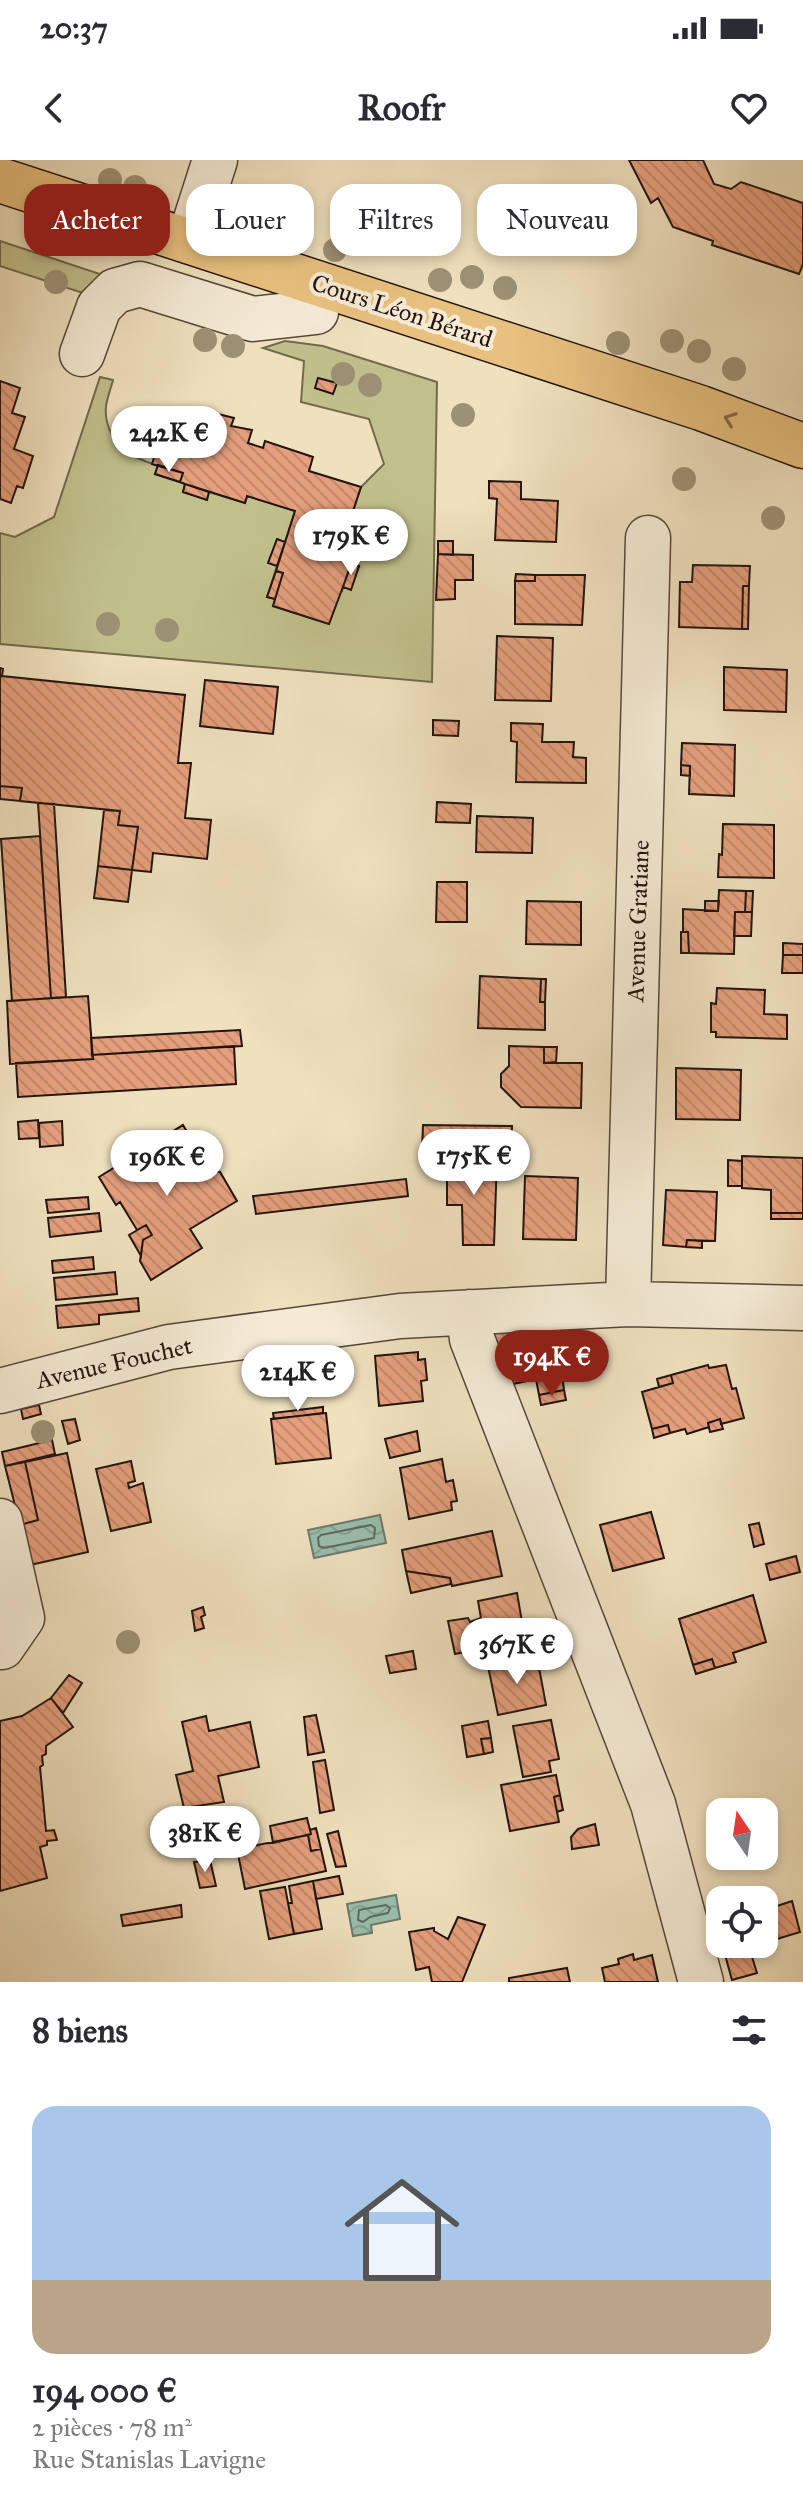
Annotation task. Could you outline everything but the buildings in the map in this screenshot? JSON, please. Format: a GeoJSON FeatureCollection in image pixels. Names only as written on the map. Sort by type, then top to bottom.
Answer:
{"type":"FeatureCollection","features":[{"type":"Feature","properties":{"kind":"main road","name":"Cours Léon Bérard"},"geometry":{"type":"LineString","coordinates":[[0,180],[186,240]]}},
{"type":"Feature","properties":{"kind":"main road","name":"Cours Léon Bérard"},"geometry":{"type":"LineString","coordinates":[[0,211],[687,433],[803,477]]}},
{"type":"Feature","properties":{"kind":"main road","name":"Cours Léon Bérard"},"geometry":{"type":"LineString","coordinates":[[235,256],[701,408],[803,446]]}},
{"type":"Feature","properties":{"kind":"street"},"geometry":{"type":"LineString","coordinates":[[207,184],[215,160]]}},
{"type":"Feature","properties":{"kind":"street"},"geometry":{"type":"LineString","coordinates":[[82,354],[99,307],[115,291],[140,284],[253,319],[316,312]]}},
{"type":"Feature","properties":{"kind":"street","name":"Avenue Gratiane"},"geometry":{"type":"LineString","coordinates":[[628,1304],[648,538]]}},
{"type":"Feature","properties":{"kind":"street","name":"Avenue Fouchet"},"geometry":{"type":"LineString","coordinates":[[0,1391],[169,1347],[400,1316],[628,1304],[803,1308]]}},
{"type":"Feature","properties":{"kind":"street"},"geometry":{"type":"LineString","coordinates":[[469,1312],[472,1339],[653,1804],[701,1982]]}},
{"type":"Feature","properties":{"kind":"street"},"geometry":{"type":"LineString","coordinates":[[0,1521],[22,1618],[0,1646]]}},
{"type":"Feature","properties":{"kind":"shaded area"},"geometry":{"type":"Polygon","coordinates":[[[0,241],[24,249],[24,256],[45,256],[118,280],[83,293],[0,266],[0,241]]]}},
{"type":"Feature","properties":{"kind":"shaded area"},"geometry":{"type":"Polygon","coordinates":[[[285,341],[323,346],[437,382],[432,682],[0,644],[0,533],[15,537],[54,517],[100,377],[113,380],[106,417],[114,437],[128,452],[158,465],[155,474],[185,484],[183,492],[207,499],[209,492],[245,503],[247,496],[295,511],[285,542],[277,540],[269,563],[277,566],[267,597],[275,599],[273,606],[329,624],[339,591],[343,587],[351,589],[359,566],[353,564],[364,528],[349,523],[361,487],[384,464],[369,419],[301,402],[304,361],[263,348],[285,341]]]}},
{"type":"Feature","properties":{"kind":"water"},"geometry":{"type":"Polygon","coordinates":[[[380,1515],[386,1543],[314,1558],[308,1530],[380,1515]]]}},
{"type":"Feature","properties":{"kind":"water"},"geometry":{"type":"Polygon","coordinates":[[[396,1895],[400,1919],[371,1925],[372,1933],[353,1936],[347,1904],[396,1895]]]}}]}
